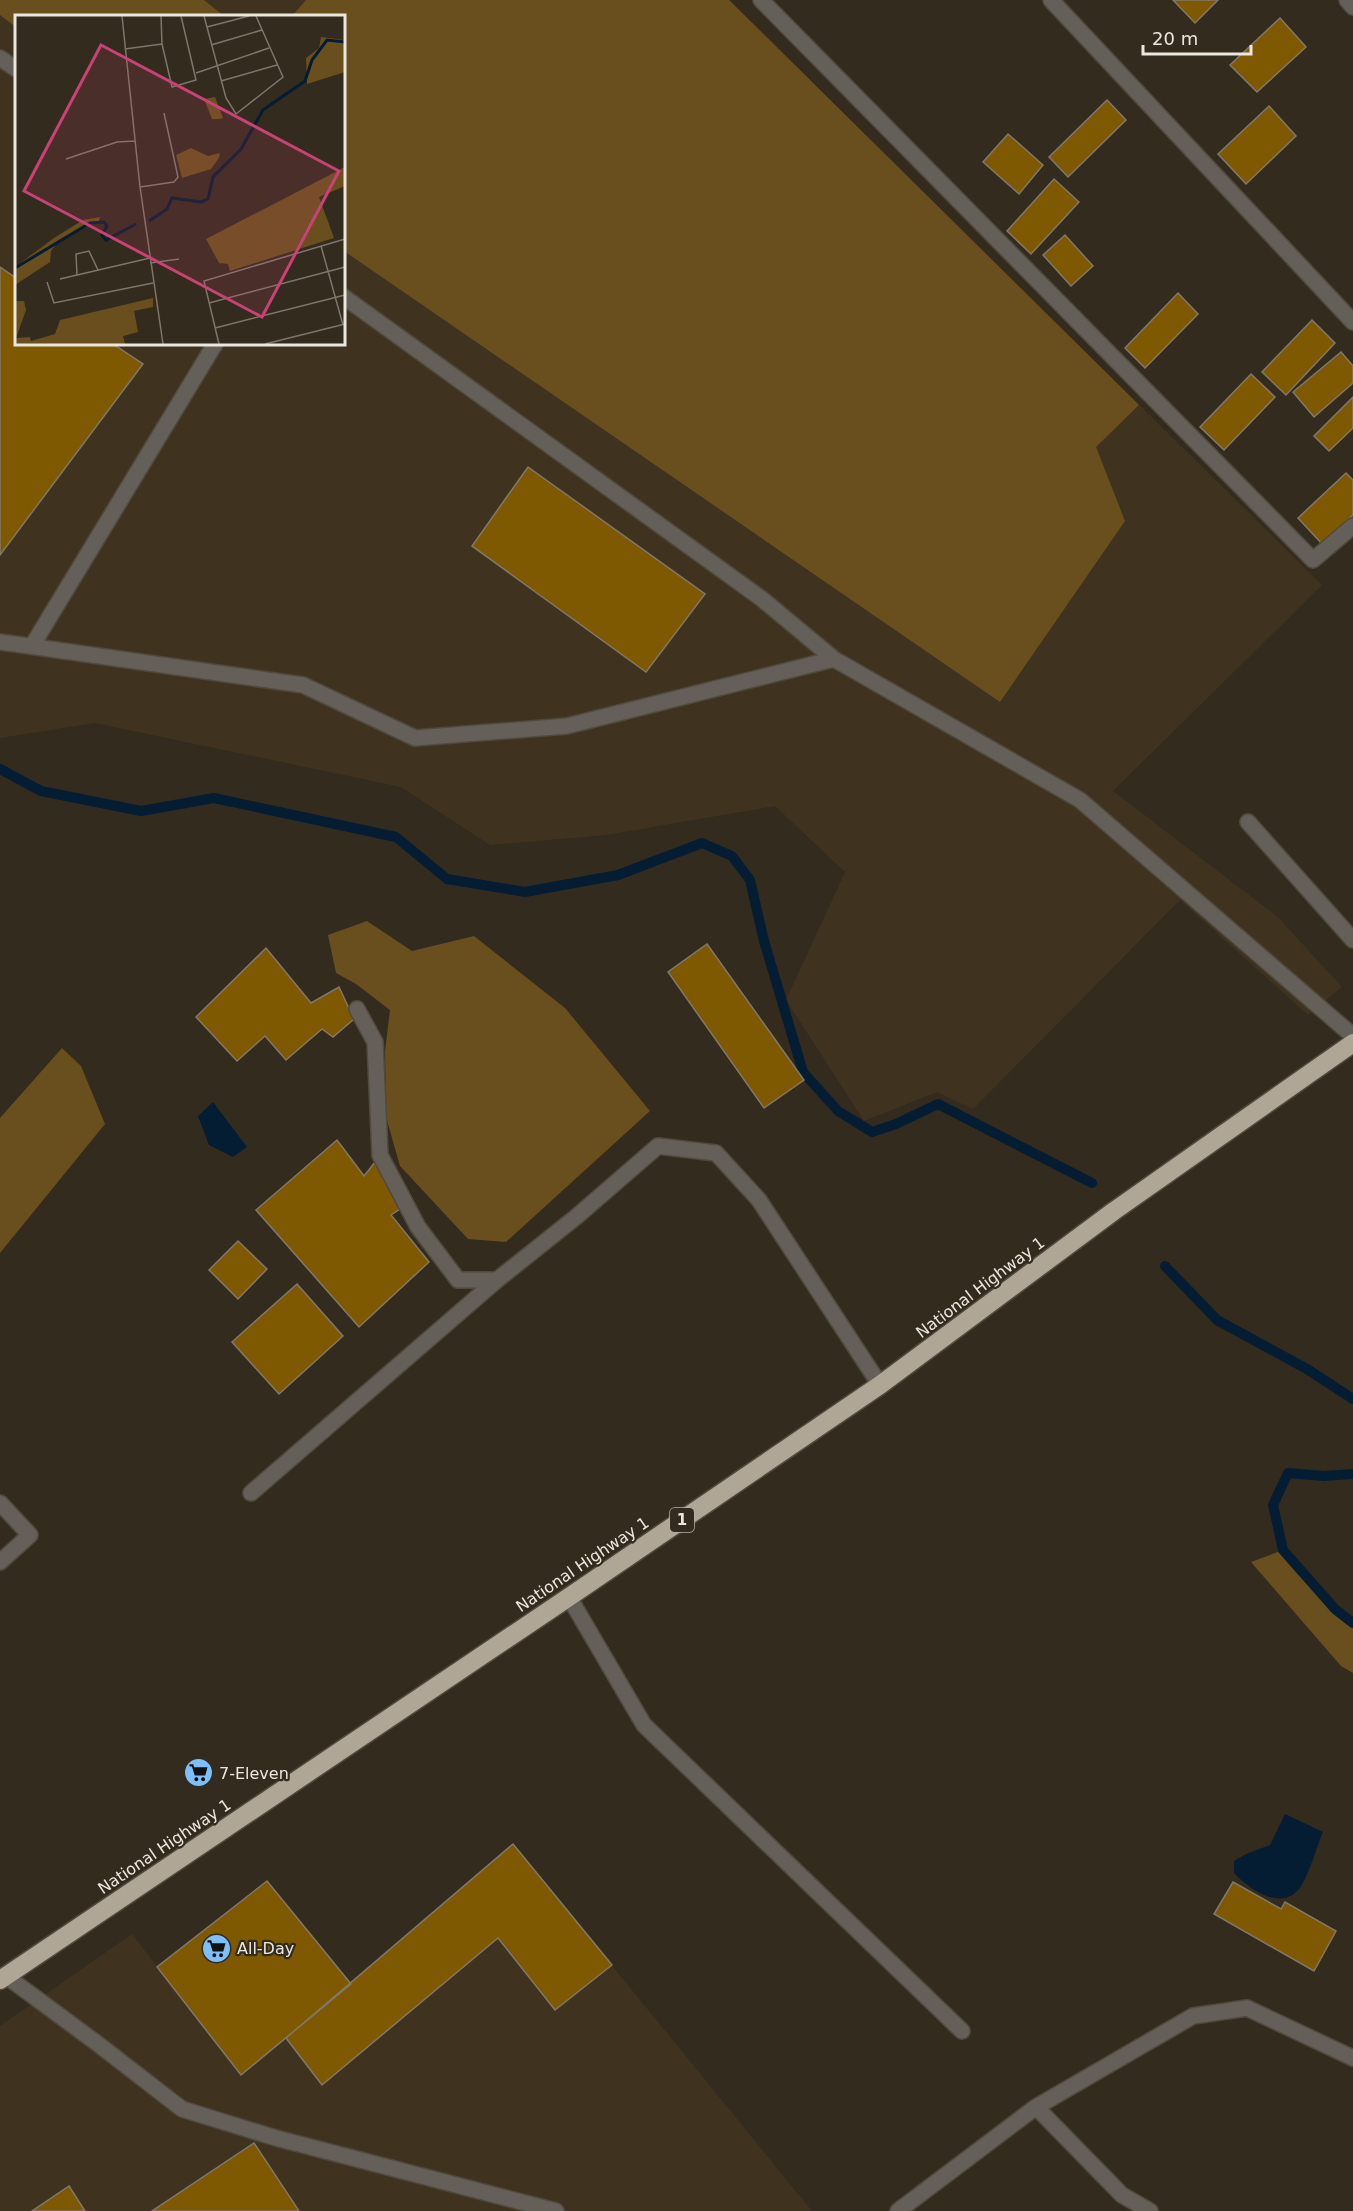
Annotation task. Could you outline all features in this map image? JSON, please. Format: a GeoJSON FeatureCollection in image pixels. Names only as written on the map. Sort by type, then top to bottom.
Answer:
{"type":"FeatureCollection","features":[{"type":"Feature","properties":{"kind":"highway","name":"National Highway 1"},"geometry":{"type":"LineString","coordinates":[[3,1978],[880,1385],[1114,1211],[1353,1043]]}},
{"type":"Feature","properties":{"kind":"street"},"geometry":{"type":"LineString","coordinates":[[761,0],[1313,560],[1353,526]]}},
{"type":"Feature","properties":{"kind":"street"},"geometry":{"type":"LineString","coordinates":[[1051,0],[1353,322]]}},
{"type":"Feature","properties":{"kind":"street"},"geometry":{"type":"LineString","coordinates":[[1347,0],[1353,7]]}},
{"type":"Feature","properties":{"kind":"street"},"geometry":{"type":"LineString","coordinates":[[0,58],[15,68]]}},
{"type":"Feature","properties":{"kind":"street"},"geometry":{"type":"LineString","coordinates":[[345,298],[762,599],[834,659],[1080,800],[1353,1036]]}},
{"type":"Feature","properties":{"kind":"street"},"geometry":{"type":"LineString","coordinates":[[32,646],[214,345]]}},
{"type":"Feature","properties":{"kind":"street"},"geometry":{"type":"LineString","coordinates":[[0,642],[303,685],[415,738],[567,726],[834,659]]}},
{"type":"Feature","properties":{"kind":"street"},"geometry":{"type":"LineString","coordinates":[[1248,822],[1353,940]]}},
{"type":"Feature","properties":{"kind":"street"},"geometry":{"type":"LineString","coordinates":[[357,1009],[375,1042],[380,1155],[418,1227],[458,1280],[497,1280]]}},
{"type":"Feature","properties":{"kind":"street"},"geometry":{"type":"LineString","coordinates":[[251,1493],[497,1280],[576,1217],[658,1146],[716,1153],[759,1200],[880,1385]]}},
{"type":"Feature","properties":{"kind":"street"},"geometry":{"type":"LineString","coordinates":[[0,1503],[30,1535],[0,1562]]}},
{"type":"Feature","properties":{"kind":"street"},"geometry":{"type":"LineString","coordinates":[[569,1597],[644,1725],[962,2031]]}},
{"type":"Feature","properties":{"kind":"street"},"geometry":{"type":"LineString","coordinates":[[3,1978],[98,2044],[182,2109],[276,2138],[556,2211]]}},
{"type":"Feature","properties":{"kind":"street"},"geometry":{"type":"LineString","coordinates":[[897,2211],[1036,2107],[1193,2016],[1247,2008],[1353,2058]]}},
{"type":"Feature","properties":{"kind":"street"},"geometry":{"type":"LineString","coordinates":[[1036,2107],[1122,2195],[1150,2211]]}},
{"type":"Feature","properties":{"kind":"shaded area"},"geometry":{"type":"Polygon","coordinates":[[[0,0],[729,0],[1322,585],[1113,791],[1278,917],[1342,987],[1308,1015],[1180,900],[973,1109],[937,1092],[864,1121],[786,1000],[845,872],[775,806],[606,835],[490,845],[401,787],[95,723],[0,738],[0,0]]]}},
{"type":"Feature","properties":{"kind":"shaded area"},"geometry":{"type":"Polygon","coordinates":[[[0,0],[204,0],[223,15],[15,15],[15,26],[0,15],[0,0]]]}},
{"type":"Feature","properties":{"kind":"shaded area"},"geometry":{"type":"Polygon","coordinates":[[[306,0],[729,0],[1139,405],[1096,447],[1125,521],[1000,702],[345,252],[345,15],[293,15],[306,0]]]}},
{"type":"Feature","properties":{"kind":"shaded area"},"geometry":{"type":"Polygon","coordinates":[[[367,921],[412,951],[474,936],[565,1008],[650,1111],[506,1242],[468,1239],[400,1166],[386,1117],[385,1051],[390,1010],[356,984],[336,973],[328,935],[367,921]]]}},
{"type":"Feature","properties":{"kind":"shaded area"},"geometry":{"type":"Polygon","coordinates":[[[62,1048],[81,1066],[105,1124],[0,1253],[0,1118],[62,1048]]]}},
{"type":"Feature","properties":{"kind":"shaded area"},"geometry":{"type":"Polygon","coordinates":[[[1283,1550],[1335,1609],[1353,1623],[1353,1673],[1341,1666],[1251,1562],[1283,1550]]]}},
{"type":"Feature","properties":{"kind":"shaded area"},"geometry":{"type":"Polygon","coordinates":[[[513,1844],[812,2211],[0,2211],[0,2026],[132,1934],[241,2075],[439,1910],[513,1844]]]}},
{"type":"Feature","properties":{"kind":"water"},"geometry":{"type":"Polygon","coordinates":[[[213,1102],[247,1147],[233,1157],[209,1145],[198,1116],[213,1102]]]}},
{"type":"Feature","properties":{"kind":"water"},"geometry":{"type":"Polygon","coordinates":[[[1285,1814],[1323,1832],[1309,1870],[1299,1889],[1291,1896],[1274,1898],[1256,1891],[1240,1879],[1234,1873],[1234,1861],[1270,1845],[1285,1814]]]}},
{"type":"Feature","properties":{"kind":"building"},"geometry":{"type":"Polygon","coordinates":[[[1173,0],[1218,0],[1195,23],[1173,0]]]}},
{"type":"Feature","properties":{"kind":"building"},"geometry":{"type":"Polygon","coordinates":[[[1280,18],[1306,47],[1257,92],[1230,65],[1280,18]]]}},
{"type":"Feature","properties":{"kind":"building"},"geometry":{"type":"Polygon","coordinates":[[[1107,100],[1126,120],[1068,177],[1049,157],[1107,100]]]}},
{"type":"Feature","properties":{"kind":"building"},"geometry":{"type":"Polygon","coordinates":[[[1269,106],[1296,136],[1246,184],[1218,154],[1269,106]]]}},
{"type":"Feature","properties":{"kind":"building"},"geometry":{"type":"Polygon","coordinates":[[[1008,134],[1043,165],[1019,194],[983,162],[1008,134]]]}},
{"type":"Feature","properties":{"kind":"building"},"geometry":{"type":"Polygon","coordinates":[[[1054,179],[1079,202],[1031,254],[1007,231],[1054,179]]]}},
{"type":"Feature","properties":{"kind":"building"},"geometry":{"type":"Polygon","coordinates":[[[1065,235],[1093,266],[1071,286],[1043,255],[1065,235]]]}},
{"type":"Feature","properties":{"kind":"building"},"geometry":{"type":"Polygon","coordinates":[[[0,267],[15,277],[15,345],[114,345],[143,364],[0,555],[0,267]]]}},
{"type":"Feature","properties":{"kind":"building"},"geometry":{"type":"Polygon","coordinates":[[[1178,293],[1198,314],[1145,368],[1125,348],[1178,293]]]}},
{"type":"Feature","properties":{"kind":"building"},"geometry":{"type":"Polygon","coordinates":[[[1312,320],[1335,343],[1286,395],[1262,372],[1312,320]]]}},
{"type":"Feature","properties":{"kind":"building"},"geometry":{"type":"Polygon","coordinates":[[[1341,352],[1353,366],[1353,383],[1314,417],[1293,392],[1341,352]]]}},
{"type":"Feature","properties":{"kind":"building"},"geometry":{"type":"Polygon","coordinates":[[[1251,374],[1275,397],[1224,450],[1200,427],[1251,374]]]}},
{"type":"Feature","properties":{"kind":"building"},"geometry":{"type":"Polygon","coordinates":[[[1353,397],[1353,428],[1329,451],[1314,436],[1353,397]]]}},
{"type":"Feature","properties":{"kind":"building"},"geometry":{"type":"Polygon","coordinates":[[[528,467],[705,594],[646,672],[472,546],[528,467]]]}},
{"type":"Feature","properties":{"kind":"building"},"geometry":{"type":"Polygon","coordinates":[[[1346,473],[1353,480],[1353,515],[1322,544],[1298,518],[1346,473]]]}},
{"type":"Feature","properties":{"kind":"building"},"geometry":{"type":"Polygon","coordinates":[[[707,944],[804,1080],[764,1108],[668,972],[707,944]]]}},
{"type":"Feature","properties":{"kind":"building"},"geometry":{"type":"Polygon","coordinates":[[[266,948],[311,1003],[339,987],[354,1019],[333,1037],[322,1029],[286,1060],[265,1036],[237,1061],[196,1017],[266,948]]]}},
{"type":"Feature","properties":{"kind":"building"},"geometry":{"type":"Polygon","coordinates":[[[337,1140],[364,1176],[375,1162],[400,1209],[391,1215],[429,1262],[359,1327],[256,1210],[337,1140]]]}},
{"type":"Feature","properties":{"kind":"building"},"geometry":{"type":"Polygon","coordinates":[[[238,1241],[267,1269],[238,1299],[209,1270],[238,1241]]]}},
{"type":"Feature","properties":{"kind":"building"},"geometry":{"type":"Polygon","coordinates":[[[297,1284],[343,1336],[279,1394],[232,1342],[297,1284]]]}},
{"type":"Feature","properties":{"kind":"building"},"geometry":{"type":"Polygon","coordinates":[[[513,1844],[612,1965],[555,2010],[498,1938],[322,2085],[286,2038],[513,1844]]]}},
{"type":"Feature","properties":{"kind":"building"},"geometry":{"type":"Polygon","coordinates":[[[267,1881],[351,1984],[241,2075],[157,1967],[267,1881]]]}},
{"type":"Feature","properties":{"kind":"building"},"geometry":{"type":"Polygon","coordinates":[[[1233,1882],[1281,1909],[1285,1902],[1336,1931],[1314,1971],[1214,1914],[1233,1882]]]}},
{"type":"Feature","properties":{"kind":"building"},"geometry":{"type":"Polygon","coordinates":[[[254,2143],[299,2211],[152,2211],[254,2143]]]}},
{"type":"Feature","properties":{"kind":"building"},"geometry":{"type":"Polygon","coordinates":[[[69,2186],[85,2211],[32,2211],[69,2186]]]}},
{"type":"Feature","properties":{"kind":"waterway"},"geometry":{"type":"LineString","coordinates":[[0,769],[41,791],[141,811],[214,798],[396,837],[447,879],[525,892],[618,875],[702,843],[732,856],[750,880],[764,941],[803,1072],[838,1111],[872,1132],[896,1124],[938,1104],[1092,1183]]}},
{"type":"Feature","properties":{"kind":"waterway"},"geometry":{"type":"LineString","coordinates":[[1165,1266],[1217,1320],[1307,1369],[1353,1399]]}},
{"type":"Feature","properties":{"kind":"waterway"},"geometry":{"type":"LineString","coordinates":[[1353,1474],[1324,1476],[1288,1473],[1273,1505],[1283,1550],[1335,1609],[1353,1623]]}},
{"type":"Feature","properties":{"kind":"place","name":"7-Eleven"},"geometry":{"type":"Point","coordinates":[198,1773]}},
{"type":"Feature","properties":{"kind":"place","name":"All-Day"},"geometry":{"type":"Point","coordinates":[216,1948]}}]}
